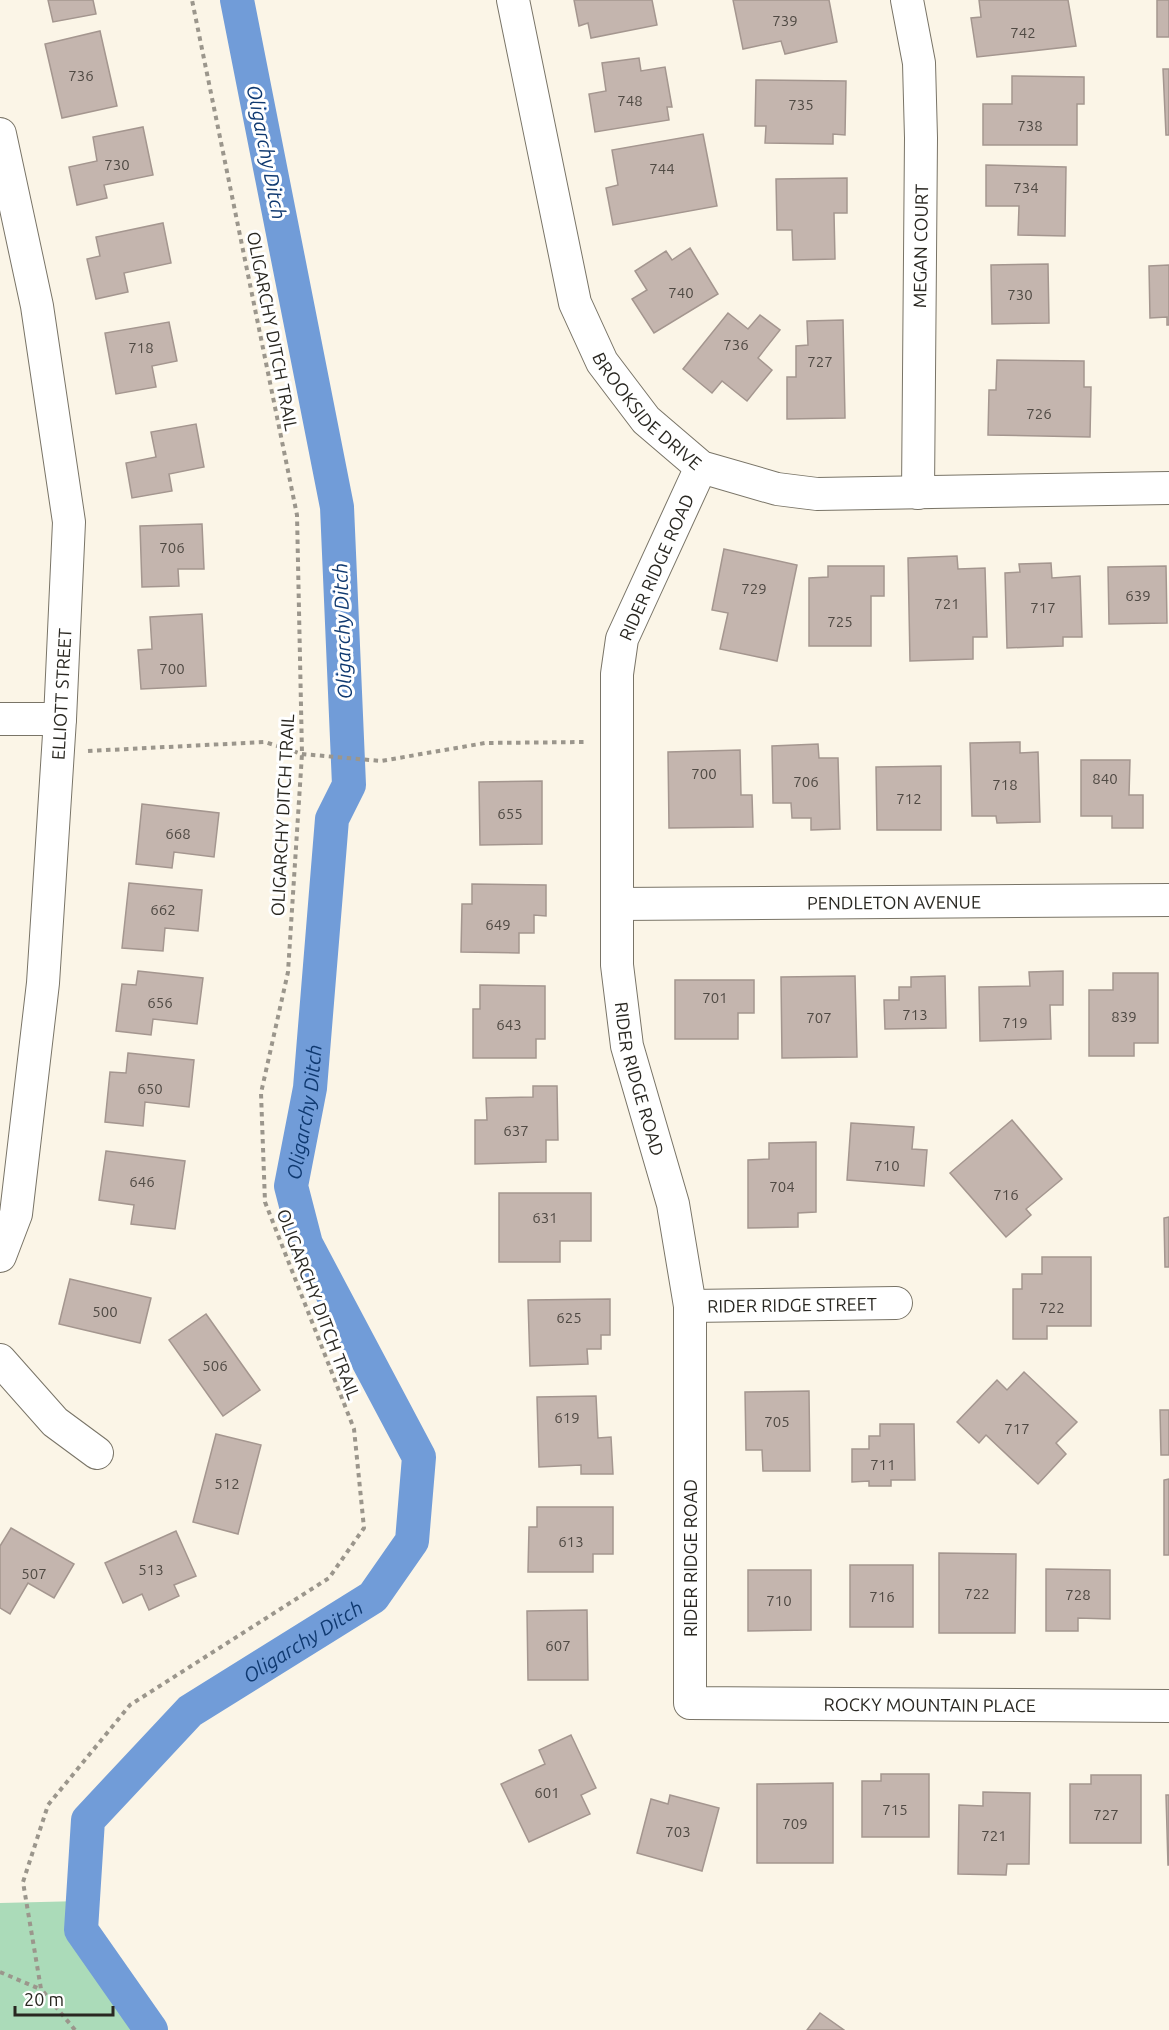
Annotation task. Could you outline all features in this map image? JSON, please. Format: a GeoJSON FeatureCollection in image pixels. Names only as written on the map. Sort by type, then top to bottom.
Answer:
{"type":"FeatureCollection","features":[{"type":"Feature","properties":{"kind":"street","name":"BROOKSIDE DRIVE"},"geometry":{"type":"LineString","coordinates":[[513,0],[575,303],[602,362],[646,420],[701,467],[777,489],[817,494],[1169,488]]}},
{"type":"Feature","properties":{"kind":"street","name":"MEGAN COURT"},"geometry":{"type":"LineString","coordinates":[[907,0],[919,63],[921,138],[918,493]]}},
{"type":"Feature","properties":{"kind":"street","name":"ELLIOTT STREET"},"geometry":{"type":"LineString","coordinates":[[0,134],[37,306],[69,522],[60,718],[43,983],[16,1214],[0,1256]]}},
{"type":"Feature","properties":{"kind":"street","name":"RIDER RIDGE ROAD"},"geometry":{"type":"LineString","coordinates":[[690,1703],[690,1306],[673,1203],[627,1046],[617,965],[617,674],[622,639],[701,467]]}},
{"type":"Feature","properties":{"kind":"street"},"geometry":{"type":"LineString","coordinates":[[0,719],[60,718]]}},
{"type":"Feature","properties":{"kind":"street","name":"PENDLETON AVENUE"},"geometry":{"type":"LineString","coordinates":[[618,904],[1169,900]]}},
{"type":"Feature","properties":{"kind":"street","name":"RIDER RIDGE STREET"},"geometry":{"type":"LineString","coordinates":[[690,1306],[896,1303]]}},
{"type":"Feature","properties":{"kind":"street"},"geometry":{"type":"LineString","coordinates":[[0,1360],[55,1422],[98,1452]]}},
{"type":"Feature","properties":{"kind":"street","name":"ROCKY MOUNTAIN PLACE"},"geometry":{"type":"LineString","coordinates":[[690,1703],[1169,1706]]}},
{"type":"Feature","properties":{"kind":"path","name":"OLIGARCHY DITCH TRAIL"},"geometry":{"type":"LineString","coordinates":[[41,1989],[23,1882],[48,1805],[130,1705],[329,1578],[364,1528],[354,1429],[265,1202],[261,1093],[288,972],[302,754],[297,515],[192,0]]}},
{"type":"Feature","properties":{"kind":"path"},"geometry":{"type":"LineString","coordinates":[[58,753],[265,742],[302,754],[381,761],[485,743],[617,742]]}},
{"type":"Feature","properties":{"kind":"path"},"geometry":{"type":"LineString","coordinates":[[0,1972],[41,1989],[75,2030]]}},
{"type":"Feature","properties":{"kind":"green space"},"geometry":{"type":"Polygon","coordinates":[[[82,1901],[81,1931],[151,2030],[0,2030],[0,1903],[82,1901]]]}},
{"type":"Feature","properties":{"kind":"building"},"geometry":{"type":"Polygon","coordinates":[[[48,0],[93,0],[96,14],[53,22],[48,0]]]}},
{"type":"Feature","properties":{"kind":"building"},"geometry":{"type":"Polygon","coordinates":[[[574,0],[652,0],[657,25],[591,38],[588,23],[579,26],[574,0]]]}},
{"type":"Feature","properties":{"kind":"building"},"geometry":{"type":"Polygon","coordinates":[[[733,0],[829,0],[837,42],[785,54],[781,41],[743,49],[733,0]]]}},
{"type":"Feature","properties":{"kind":"building"},"geometry":{"type":"Polygon","coordinates":[[[979,0],[1068,0],[1076,46],[977,57],[971,18],[981,17],[979,0]]]}},
{"type":"Feature","properties":{"kind":"building"},"geometry":{"type":"Polygon","coordinates":[[[1157,0],[1169,0],[1169,37],[1157,37],[1157,0]]]}},
{"type":"Feature","properties":{"kind":"building"},"geometry":{"type":"Polygon","coordinates":[[[100,31],[117,106],[62,118],[45,44],[100,31]]]}},
{"type":"Feature","properties":{"kind":"building"},"geometry":{"type":"Polygon","coordinates":[[[639,58],[641,71],[665,67],[672,107],[667,107],[669,120],[595,132],[589,94],[606,91],[602,63],[639,58]]]}},
{"type":"Feature","properties":{"kind":"building"},"geometry":{"type":"Polygon","coordinates":[[[1163,69],[1169,69],[1169,135],[1166,135],[1163,69]]]}},
{"type":"Feature","properties":{"kind":"building"},"geometry":{"type":"Polygon","coordinates":[[[1012,76],[1084,77],[1084,104],[1077,104],[1077,145],[983,145],[983,104],[1012,104],[1012,76]]]}},
{"type":"Feature","properties":{"kind":"building"},"geometry":{"type":"Polygon","coordinates":[[[756,80],[846,81],[845,135],[833,134],[833,144],[765,143],[766,126],[755,126],[756,80]]]}},
{"type":"Feature","properties":{"kind":"building"},"geometry":{"type":"Polygon","coordinates":[[[143,127],[153,175],[104,185],[107,198],[77,205],[69,167],[97,161],[93,137],[143,127]]]}},
{"type":"Feature","properties":{"kind":"building"},"geometry":{"type":"Polygon","coordinates":[[[703,134],[717,206],[613,225],[606,188],[618,185],[612,150],[703,134]]]}},
{"type":"Feature","properties":{"kind":"building"},"geometry":{"type":"Polygon","coordinates":[[[986,165],[1066,167],[1065,236],[1018,235],[1019,206],[986,206],[986,165]]]}},
{"type":"Feature","properties":{"kind":"building"},"geometry":{"type":"Polygon","coordinates":[[[847,178],[847,213],[834,213],[835,259],[793,260],[792,230],[777,230],[776,179],[847,178]]]}},
{"type":"Feature","properties":{"kind":"building"},"geometry":{"type":"Polygon","coordinates":[[[163,223],[171,263],[124,273],[128,292],[96,299],[87,259],[100,256],[96,237],[163,223]]]}},
{"type":"Feature","properties":{"kind":"building"},"geometry":{"type":"Polygon","coordinates":[[[690,248],[718,294],[654,333],[632,299],[647,290],[635,271],[666,251],[672,260],[690,248]]]}},
{"type":"Feature","properties":{"kind":"building"},"geometry":{"type":"Polygon","coordinates":[[[1048,264],[1049,323],[992,324],[991,265],[1048,264]]]}},
{"type":"Feature","properties":{"kind":"building"},"geometry":{"type":"Polygon","coordinates":[[[1169,265],[1169,325],[1167,325],[1167,317],[1150,318],[1149,266],[1169,265]]]}},
{"type":"Feature","properties":{"kind":"building"},"geometry":{"type":"Polygon","coordinates":[[[728,313],[748,329],[760,315],[780,330],[758,358],[772,370],[747,401],[722,381],[712,393],[683,369],[728,313]]]}},
{"type":"Feature","properties":{"kind":"building"},"geometry":{"type":"Polygon","coordinates":[[[843,320],[845,418],[787,419],[787,377],[796,377],[796,346],[808,345],[807,321],[843,320]]]}},
{"type":"Feature","properties":{"kind":"building"},"geometry":{"type":"Polygon","coordinates":[[[169,322],[177,361],[152,366],[156,387],[116,394],[105,333],[169,322]]]}},
{"type":"Feature","properties":{"kind":"building"},"geometry":{"type":"Polygon","coordinates":[[[997,360],[1084,361],[1084,387],[1091,387],[1090,437],[988,435],[989,390],[996,390],[997,360]]]}},
{"type":"Feature","properties":{"kind":"building"},"geometry":{"type":"Polygon","coordinates":[[[196,424],[204,467],[169,474],[172,491],[132,498],[126,463],[156,457],[151,432],[196,424]]]}},
{"type":"Feature","properties":{"kind":"building"},"geometry":{"type":"Polygon","coordinates":[[[202,524],[204,569],[178,569],[179,586],[142,587],[140,526],[202,524]]]}},
{"type":"Feature","properties":{"kind":"building"},"geometry":{"type":"Polygon","coordinates":[[[724,549],[797,565],[777,661],[720,649],[728,613],[712,610],[724,549]]]}},
{"type":"Feature","properties":{"kind":"building"},"geometry":{"type":"Polygon","coordinates":[[[957,556],[958,569],[985,568],[987,637],[973,637],[973,659],[910,661],[908,558],[957,556]]]}},
{"type":"Feature","properties":{"kind":"building"},"geometry":{"type":"Polygon","coordinates":[[[1051,563],[1052,578],[1080,576],[1082,637],[1063,637],[1063,646],[1007,648],[1005,573],[1020,572],[1019,564],[1051,563]]]}},
{"type":"Feature","properties":{"kind":"building"},"geometry":{"type":"Polygon","coordinates":[[[828,566],[884,566],[884,596],[871,596],[871,646],[809,646],[809,578],[828,577],[828,566]]]}},
{"type":"Feature","properties":{"kind":"building"},"geometry":{"type":"Polygon","coordinates":[[[1166,566],[1167,623],[1109,624],[1108,567],[1166,566]]]}},
{"type":"Feature","properties":{"kind":"building"},"geometry":{"type":"Polygon","coordinates":[[[202,614],[206,686],[141,689],[138,650],[152,649],[150,617],[202,614]]]}},
{"type":"Feature","properties":{"kind":"building"},"geometry":{"type":"Polygon","coordinates":[[[1020,742],[1020,753],[1038,752],[1040,822],[997,823],[996,816],[972,816],[970,743],[1020,742]]]}},
{"type":"Feature","properties":{"kind":"building"},"geometry":{"type":"Polygon","coordinates":[[[818,744],[819,758],[838,758],[840,829],[811,830],[811,818],[792,818],[791,803],[773,803],[772,746],[818,744]]]}},
{"type":"Feature","properties":{"kind":"building"},"geometry":{"type":"Polygon","coordinates":[[[740,750],[741,795],[752,795],[753,827],[669,828],[668,752],[740,750]]]}},
{"type":"Feature","properties":{"kind":"building"},"geometry":{"type":"Polygon","coordinates":[[[1081,760],[1130,760],[1129,795],[1143,795],[1143,828],[1112,828],[1112,816],[1081,816],[1081,760]]]}},
{"type":"Feature","properties":{"kind":"building"},"geometry":{"type":"Polygon","coordinates":[[[941,766],[941,830],[877,830],[876,767],[941,766]]]}},
{"type":"Feature","properties":{"kind":"building"},"geometry":{"type":"Polygon","coordinates":[[[542,781],[542,844],[480,845],[479,782],[542,781]]]}},
{"type":"Feature","properties":{"kind":"building"},"geometry":{"type":"Polygon","coordinates":[[[142,804],[219,813],[214,857],[174,852],[172,868],[136,864],[142,804]]]}},
{"type":"Feature","properties":{"kind":"building"},"geometry":{"type":"Polygon","coordinates":[[[129,883],[202,890],[198,931],[165,928],[163,951],[122,948],[129,883]]]}},
{"type":"Feature","properties":{"kind":"building"},"geometry":{"type":"Polygon","coordinates":[[[472,884],[546,885],[546,916],[534,915],[534,933],[519,933],[519,953],[461,952],[462,904],[472,904],[472,884]]]}},
{"type":"Feature","properties":{"kind":"building"},"geometry":{"type":"Polygon","coordinates":[[[138,971],[203,978],[197,1024],[153,1019],[151,1035],[116,1031],[122,984],[136,985],[138,971]]]}},
{"type":"Feature","properties":{"kind":"building"},"geometry":{"type":"Polygon","coordinates":[[[1063,971],[1063,1005],[1050,1005],[1051,1039],[980,1041],[979,987],[1030,986],[1029,972],[1063,971]]]}},
{"type":"Feature","properties":{"kind":"building"},"geometry":{"type":"Polygon","coordinates":[[[1113,973],[1158,973],[1158,1043],[1134,1043],[1134,1056],[1089,1056],[1089,990],[1113,990],[1113,973]]]}},
{"type":"Feature","properties":{"kind":"building"},"geometry":{"type":"Polygon","coordinates":[[[855,976],[857,1057],[782,1058],[781,977],[855,976]]]}},
{"type":"Feature","properties":{"kind":"building"},"geometry":{"type":"Polygon","coordinates":[[[945,976],[946,1028],[885,1029],[884,1000],[899,1000],[899,987],[911,987],[911,977],[945,976]]]}},
{"type":"Feature","properties":{"kind":"building"},"geometry":{"type":"Polygon","coordinates":[[[675,980],[754,980],[754,1013],[738,1013],[738,1039],[675,1039],[675,980]]]}},
{"type":"Feature","properties":{"kind":"building"},"geometry":{"type":"Polygon","coordinates":[[[480,985],[545,986],[545,1039],[536,1039],[536,1058],[473,1058],[473,1009],[480,1009],[480,985]]]}},
{"type":"Feature","properties":{"kind":"building"},"geometry":{"type":"Polygon","coordinates":[[[128,1053],[194,1060],[189,1107],[145,1102],[143,1126],[105,1122],[110,1072],[126,1073],[128,1053]]]}},
{"type":"Feature","properties":{"kind":"building"},"geometry":{"type":"Polygon","coordinates":[[[533,1086],[557,1086],[558,1140],[546,1140],[546,1162],[475,1164],[475,1120],[487,1120],[486,1098],[533,1097],[533,1086]]]}},
{"type":"Feature","properties":{"kind":"building"},"geometry":{"type":"Polygon","coordinates":[[[1012,1120],[1062,1179],[1026,1209],[1031,1215],[1006,1237],[950,1173],[1012,1120]]]}},
{"type":"Feature","properties":{"kind":"building"},"geometry":{"type":"Polygon","coordinates":[[[851,1123],[914,1127],[912,1149],[927,1150],[924,1186],[847,1180],[851,1123]]]}},
{"type":"Feature","properties":{"kind":"building"},"geometry":{"type":"Polygon","coordinates":[[[816,1142],[816,1212],[798,1213],[798,1227],[748,1228],[748,1160],[769,1159],[769,1143],[816,1142]]]}},
{"type":"Feature","properties":{"kind":"building"},"geometry":{"type":"Polygon","coordinates":[[[106,1151],[185,1161],[175,1229],[131,1224],[134,1205],[99,1200],[106,1151]]]}},
{"type":"Feature","properties":{"kind":"building"},"geometry":{"type":"Polygon","coordinates":[[[499,1193],[591,1193],[591,1241],[560,1241],[560,1262],[499,1262],[499,1193]]]}},
{"type":"Feature","properties":{"kind":"building"},"geometry":{"type":"Polygon","coordinates":[[[1169,1217],[1169,1267],[1165,1267],[1164,1218],[1169,1217]]]}},
{"type":"Feature","properties":{"kind":"building"},"geometry":{"type":"Polygon","coordinates":[[[1042,1257],[1091,1257],[1091,1326],[1047,1326],[1047,1339],[1013,1339],[1013,1289],[1022,1289],[1022,1274],[1042,1274],[1042,1257]]]}},
{"type":"Feature","properties":{"kind":"building"},"geometry":{"type":"Polygon","coordinates":[[[70,1279],[151,1298],[140,1343],[59,1324],[70,1279]]]}},
{"type":"Feature","properties":{"kind":"building"},"geometry":{"type":"Polygon","coordinates":[[[610,1299],[610,1335],[601,1335],[601,1349],[587,1349],[588,1364],[530,1366],[528,1300],[610,1299]]]}},
{"type":"Feature","properties":{"kind":"building"},"geometry":{"type":"Polygon","coordinates":[[[206,1314],[260,1390],[223,1416],[169,1340],[206,1314]]]}},
{"type":"Feature","properties":{"kind":"building"},"geometry":{"type":"Polygon","coordinates":[[[1024,1372],[1077,1422],[1056,1443],[1066,1454],[1038,1484],[986,1435],[979,1443],[957,1422],[997,1380],[1007,1390],[1024,1372]]]}},
{"type":"Feature","properties":{"kind":"building"},"geometry":{"type":"Polygon","coordinates":[[[809,1391],[810,1471],[763,1471],[762,1450],[746,1450],[745,1392],[809,1391]]]}},
{"type":"Feature","properties":{"kind":"building"},"geometry":{"type":"Polygon","coordinates":[[[596,1396],[598,1438],[611,1437],[613,1474],[581,1474],[581,1465],[539,1467],[537,1397],[596,1396]]]}},
{"type":"Feature","properties":{"kind":"building"},"geometry":{"type":"Polygon","coordinates":[[[1160,1410],[1169,1410],[1169,1455],[1161,1455],[1160,1410]]]}},
{"type":"Feature","properties":{"kind":"building"},"geometry":{"type":"Polygon","coordinates":[[[880,1424],[914,1424],[915,1480],[891,1480],[891,1486],[869,1486],[869,1481],[852,1482],[852,1449],[869,1449],[869,1436],[880,1436],[880,1424]]]}},
{"type":"Feature","properties":{"kind":"building"},"geometry":{"type":"Polygon","coordinates":[[[216,1434],[261,1445],[238,1534],[193,1522],[216,1434]]]}},
{"type":"Feature","properties":{"kind":"building"},"geometry":{"type":"Polygon","coordinates":[[[1169,1479],[1169,1555],[1164,1555],[1164,1480],[1169,1479]]]}},
{"type":"Feature","properties":{"kind":"building"},"geometry":{"type":"Polygon","coordinates":[[[537,1507],[613,1507],[613,1554],[593,1554],[593,1572],[528,1572],[529,1527],[537,1527],[537,1507]]]}},
{"type":"Feature","properties":{"kind":"building"},"geometry":{"type":"Polygon","coordinates":[[[11,1528],[74,1564],[54,1598],[28,1583],[10,1614],[0,1608],[0,1546],[11,1528]]]}},
{"type":"Feature","properties":{"kind":"building"},"geometry":{"type":"Polygon","coordinates":[[[176,1531],[196,1576],[174,1585],[179,1596],[149,1610],[142,1594],[123,1603],[105,1563],[176,1531]]]}},
{"type":"Feature","properties":{"kind":"building"},"geometry":{"type":"Polygon","coordinates":[[[939,1553],[1016,1554],[1015,1633],[939,1633],[939,1553]]]}},
{"type":"Feature","properties":{"kind":"building"},"geometry":{"type":"Polygon","coordinates":[[[850,1565],[913,1565],[913,1627],[850,1627],[850,1565]]]}},
{"type":"Feature","properties":{"kind":"building"},"geometry":{"type":"Polygon","coordinates":[[[1046,1569],[1110,1570],[1110,1619],[1078,1618],[1078,1631],[1046,1631],[1046,1569]]]}},
{"type":"Feature","properties":{"kind":"building"},"geometry":{"type":"Polygon","coordinates":[[[748,1570],[811,1570],[811,1630],[748,1631],[748,1570]]]}},
{"type":"Feature","properties":{"kind":"building"},"geometry":{"type":"Polygon","coordinates":[[[587,1610],[588,1680],[528,1680],[527,1611],[587,1610]]]}},
{"type":"Feature","properties":{"kind":"building"},"geometry":{"type":"Polygon","coordinates":[[[571,1735],[596,1788],[581,1795],[590,1814],[529,1842],[501,1784],[545,1764],[539,1750],[571,1735]]]}},
{"type":"Feature","properties":{"kind":"building"},"geometry":{"type":"Polygon","coordinates":[[[881,1774],[929,1774],[929,1837],[862,1837],[862,1781],[881,1781],[881,1774]]]}},
{"type":"Feature","properties":{"kind":"building"},"geometry":{"type":"Polygon","coordinates":[[[1091,1775],[1141,1775],[1141,1843],[1070,1843],[1070,1784],[1091,1784],[1091,1775]]]}},
{"type":"Feature","properties":{"kind":"building"},"geometry":{"type":"Polygon","coordinates":[[[833,1783],[833,1863],[757,1863],[757,1784],[833,1783]]]}},
{"type":"Feature","properties":{"kind":"building"},"geometry":{"type":"Polygon","coordinates":[[[983,1792],[1030,1793],[1029,1864],[1007,1864],[1006,1875],[958,1874],[959,1805],[983,1806],[983,1792]]]}},
{"type":"Feature","properties":{"kind":"building"},"geometry":{"type":"Polygon","coordinates":[[[670,1795],[719,1808],[702,1871],[637,1853],[651,1799],[668,1804],[670,1795]]]}},
{"type":"Feature","properties":{"kind":"building"},"geometry":{"type":"Polygon","coordinates":[[[1166,1795],[1169,1795],[1169,1865],[1168,1865],[1166,1795]]]}},
{"type":"Feature","properties":{"kind":"building"},"geometry":{"type":"Polygon","coordinates":[[[820,2013],[844,2030],[807,2030],[820,2013]]]}},
{"type":"Feature","properties":{"kind":"waterway","name":"Oligarchy Ditch"},"geometry":{"type":"LineString","coordinates":[[151,2030],[81,1930],[88,1820],[190,1711],[373,1597],[412,1541],[419,1457],[306,1244],[291,1186],[310,1088],[332,819],[349,785],[337,507],[237,0]]}}]}
